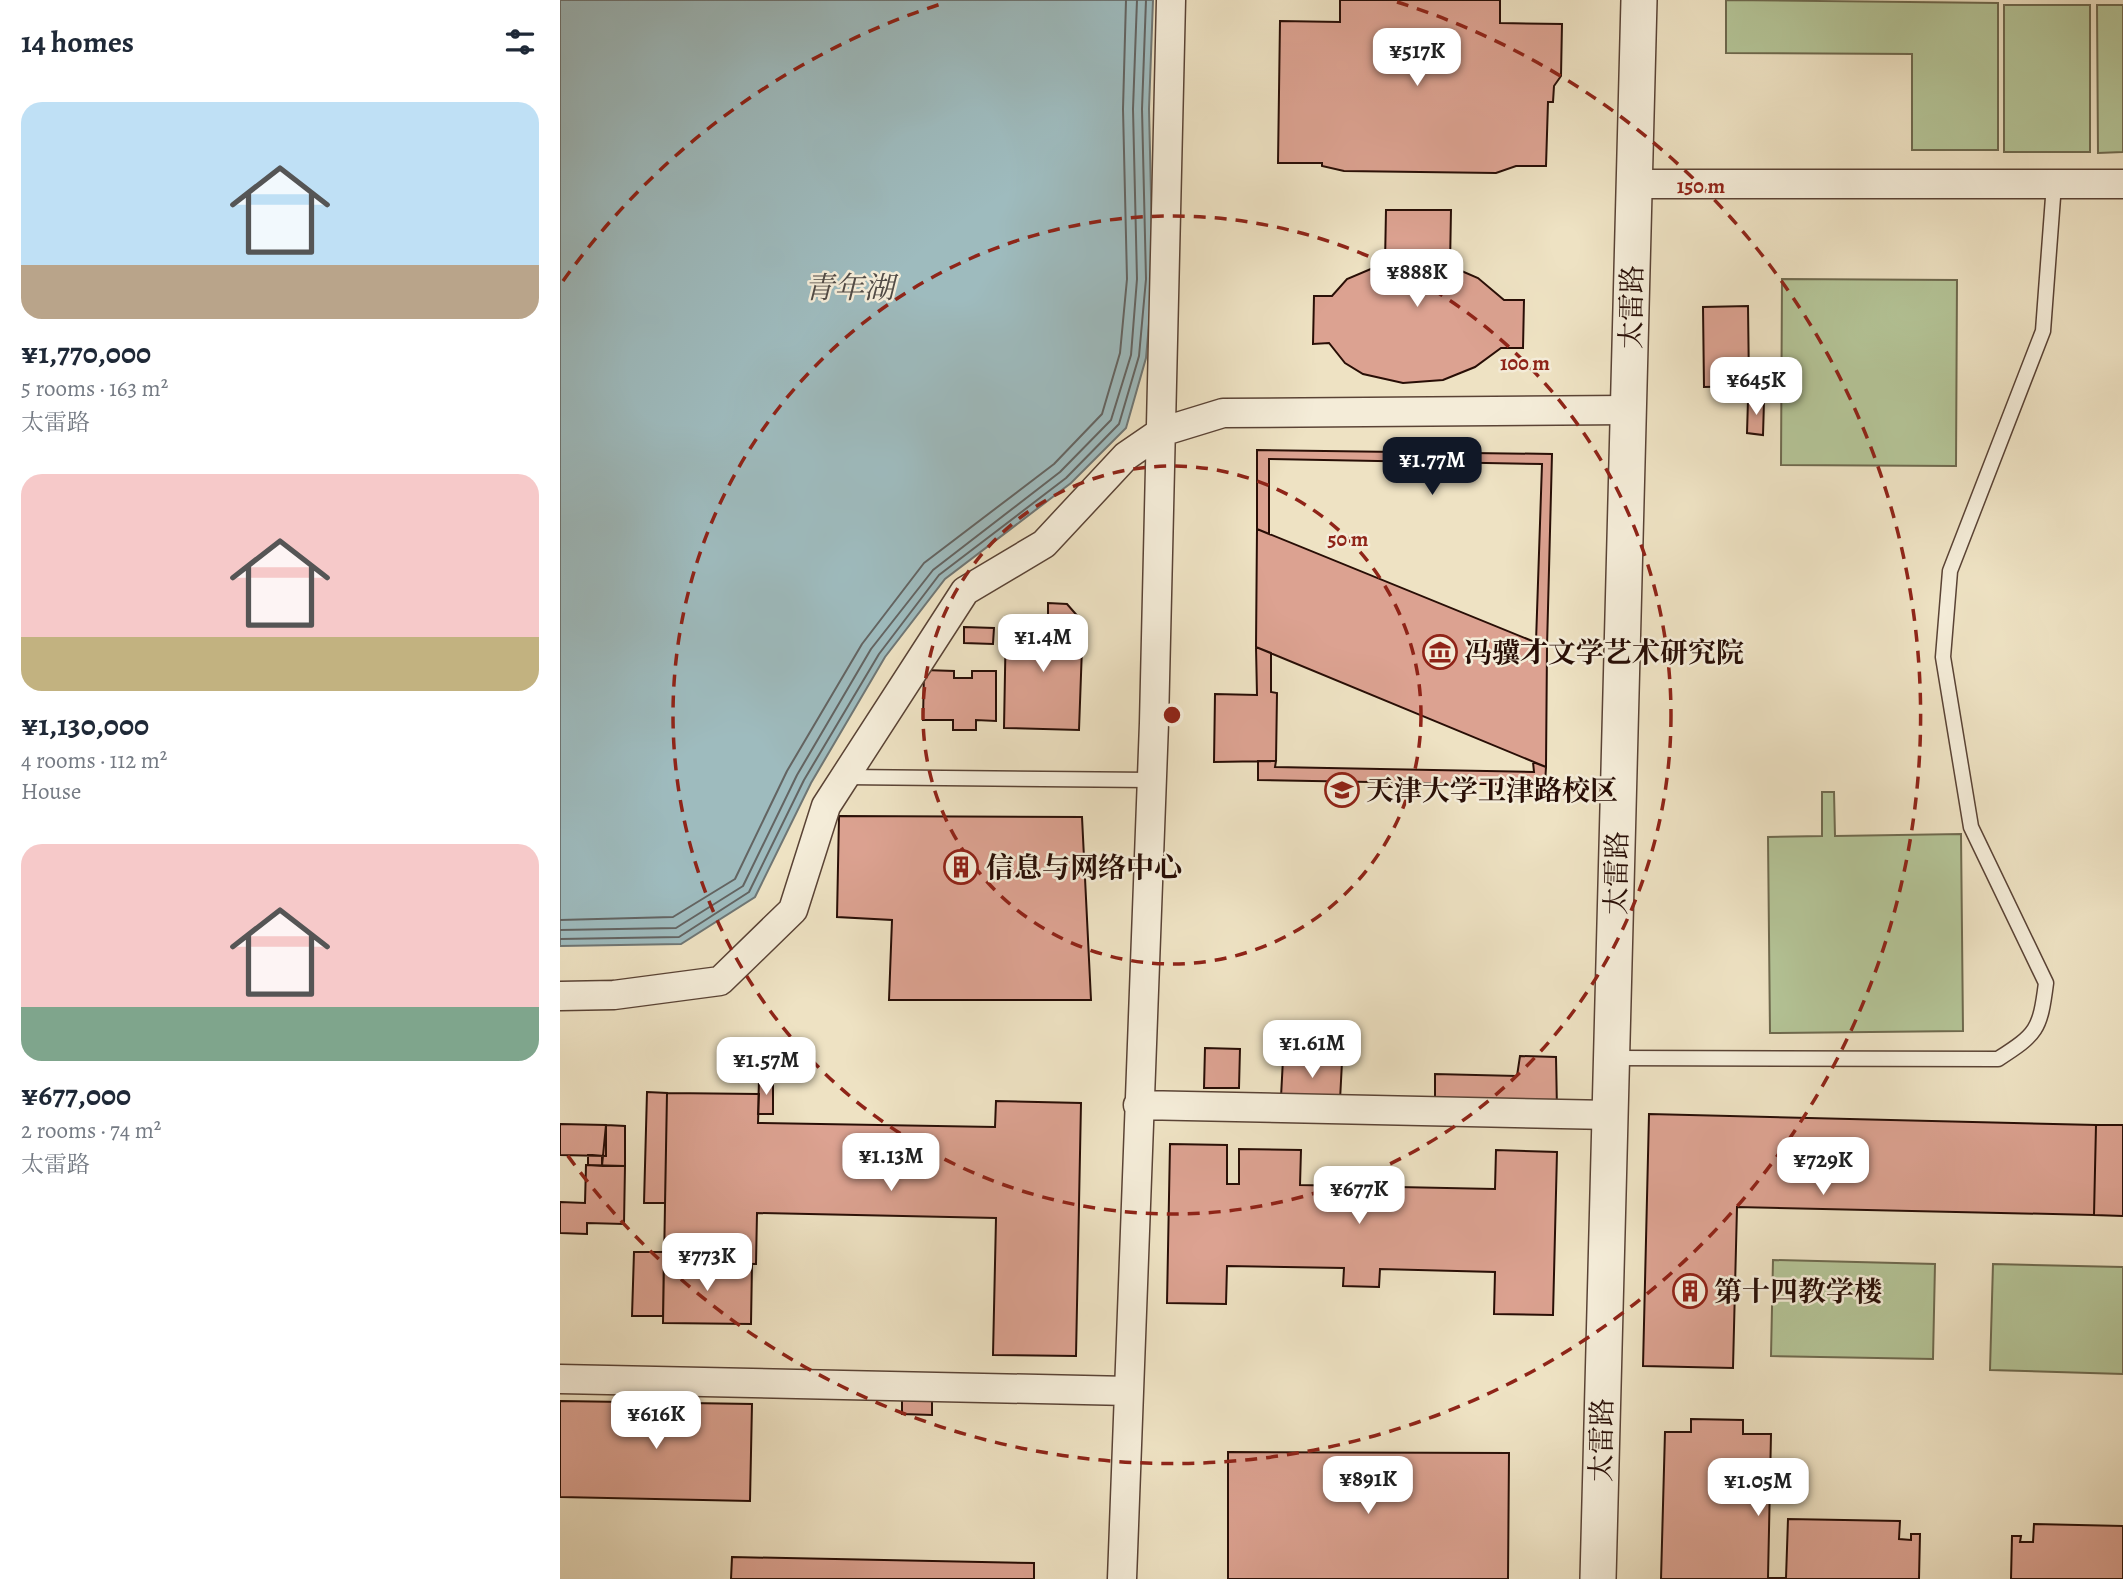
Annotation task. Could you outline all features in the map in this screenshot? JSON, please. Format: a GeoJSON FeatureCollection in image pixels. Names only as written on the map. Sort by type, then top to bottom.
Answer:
{"type":"FeatureCollection","features":[{"type":"Feature","properties":{"kind":"street"},"geometry":{"type":"LineString","coordinates":[[1122,1579],[1151,780],[1171,0]]}},
{"type":"Feature","properties":{"kind":"street","name":"太雷路"},"geometry":{"type":"LineString","coordinates":[[1598,1579],[1639,0]]}},
{"type":"Feature","properties":{"kind":"street"},"geometry":{"type":"LineString","coordinates":[[1634,184],[2123,184]]}},
{"type":"Feature","properties":{"kind":"street"},"geometry":{"type":"LineString","coordinates":[[560,996],[614,995],[720,981],[793,910],[827,806],[965,591],[1044,544],[1126,456],[1161,432],[1223,414],[1628,410]]}},
{"type":"Feature","properties":{"kind":"street"},"geometry":{"type":"LineString","coordinates":[[1138,1105],[1610,1115]]}},
{"type":"Feature","properties":{"kind":"street"},"geometry":{"type":"LineString","coordinates":[[560,1379],[1129,1391]]}},
{"type":"Feature","properties":{"kind":"lane"},"geometry":{"type":"LineString","coordinates":[[1612,1058],[1998,1059],[2031,1038],[2042,1011],[2046,984],[1971,827],[1942,657],[1950,571],[2043,331],[2054,184]]}},
{"type":"Feature","properties":{"kind":"lane"},"geometry":{"type":"LineString","coordinates":[[845,777],[1151,780]]}},
{"type":"Feature","properties":{"kind":"green space"},"geometry":{"type":"Polygon","coordinates":[[[1726,0],[1998,3],[1998,150],[1912,150],[1912,54],[1726,53],[1726,0]]]}},
{"type":"Feature","properties":{"kind":"green space"},"geometry":{"type":"Polygon","coordinates":[[[2004,5],[2090,5],[2090,152],[2004,152],[2004,5]]]}},
{"type":"Feature","properties":{"kind":"green space"},"geometry":{"type":"Polygon","coordinates":[[[2097,5],[2123,5],[2123,152],[2098,153],[2097,5]]]}},
{"type":"Feature","properties":{"kind":"green space"},"geometry":{"type":"Polygon","coordinates":[[[1782,279],[1957,280],[1956,466],[1781,465],[1782,279]]]}},
{"type":"Feature","properties":{"kind":"green space"},"geometry":{"type":"Polygon","coordinates":[[[1822,792],[1834,792],[1835,836],[1961,834],[1963,1031],[1770,1033],[1768,837],[1822,836],[1822,792]]]}},
{"type":"Feature","properties":{"kind":"green space"},"geometry":{"type":"Polygon","coordinates":[[[1773,1260],[1935,1264],[1933,1359],[1771,1356],[1773,1260]]]}},
{"type":"Feature","properties":{"kind":"green space"},"geometry":{"type":"Polygon","coordinates":[[[1993,1264],[2123,1267],[2123,1374],[1990,1370],[1993,1264]]]}},
{"type":"Feature","properties":{"kind":"water","name":"青年湖"},"geometry":{"type":"Polygon","coordinates":[[[560,0],[1153,0],[1149,109],[1153,279],[1146,358],[1126,428],[1071,483],[945,579],[885,657],[811,783],[755,897],[681,944],[560,946],[560,0]]]}},
{"type":"Feature","properties":{"kind":"building"},"geometry":{"type":"Polygon","coordinates":[[[1340,0],[1500,0],[1500,23],[1562,24],[1561,76],[1554,86],[1553,102],[1548,102],[1546,166],[1516,166],[1496,173],[1344,171],[1322,166],[1322,163],[1278,163],[1280,21],[1340,22],[1340,0]]]}},
{"type":"Feature","properties":{"kind":"building"},"geometry":{"type":"Polygon","coordinates":[[[1386,210],[1451,210],[1450,266],[1478,278],[1504,300],[1524,300],[1523,348],[1501,348],[1475,367],[1443,380],[1403,383],[1363,374],[1345,363],[1329,343],[1313,344],[1314,296],[1332,296],[1347,279],[1385,263],[1386,210]]]}},
{"type":"Feature","properties":{"kind":"building"},"geometry":{"type":"Polygon","coordinates":[[[1748,306],[1749,386],[1704,387],[1703,307],[1748,306]]]}},
{"type":"Feature","properties":{"kind":"building"},"geometry":{"type":"Polygon","coordinates":[[[1748,400],[1764,401],[1763,435],[1747,433],[1748,400]]]}},
{"type":"Feature","properties":{"kind":"building","name":"冯骥才文学艺术研究院"},"geometry":{"type":"Polygon","coordinates":[[[1257,450],[1552,454],[1547,647],[1536,642],[1542,464],[1269,459],[1269,534],[1257,529],[1257,450]]]}},
{"type":"Feature","properties":{"kind":"building","name":"冯骥才文学艺术研究院"},"geometry":{"type":"Polygon","coordinates":[[[1257,529],[1547,647],[1546,767],[1256,647],[1257,529]]]}},
{"type":"Feature","properties":{"kind":"building"},"geometry":{"type":"Polygon","coordinates":[[[1048,603],[1067,604],[1081,620],[1048,620],[1048,603]]]}},
{"type":"Feature","properties":{"kind":"building"},"geometry":{"type":"Polygon","coordinates":[[[1006,619],[1083,620],[1079,730],[1004,728],[1006,619]]]}},
{"type":"Feature","properties":{"kind":"building"},"geometry":{"type":"Polygon","coordinates":[[[964,627],[994,628],[993,644],[964,643],[964,627]]]}},
{"type":"Feature","properties":{"kind":"building"},"geometry":{"type":"Polygon","coordinates":[[[1256,647],[1271,653],[1271,692],[1277,693],[1276,761],[1214,762],[1215,694],[1257,695],[1256,647]]]}},
{"type":"Feature","properties":{"kind":"building"},"geometry":{"type":"Polygon","coordinates":[[[924,670],[954,671],[954,678],[972,678],[972,671],[996,671],[996,721],[976,720],[976,730],[953,730],[953,720],[923,720],[924,670]]]}},
{"type":"Feature","properties":{"kind":"building"},"geometry":{"type":"Polygon","coordinates":[[[1258,761],[1276,761],[1275,767],[1534,772],[1533,762],[1546,767],[1545,785],[1258,780],[1258,761]]]}},
{"type":"Feature","properties":{"kind":"building","name":"信息与网络中心"},"geometry":{"type":"Polygon","coordinates":[[[839,816],[1082,817],[1091,1000],[889,1000],[892,920],[837,917],[839,816]]]}},
{"type":"Feature","properties":{"kind":"building"},"geometry":{"type":"Polygon","coordinates":[[[1205,1048],[1240,1049],[1239,1088],[1204,1088],[1205,1048]]]}},
{"type":"Feature","properties":{"kind":"building"},"geometry":{"type":"Polygon","coordinates":[[[1520,1056],[1556,1057],[1557,1110],[1435,1104],[1435,1074],[1517,1076],[1520,1056]]]}},
{"type":"Feature","properties":{"kind":"building"},"geometry":{"type":"Polygon","coordinates":[[[1283,1059],[1342,1062],[1340,1100],[1281,1097],[1283,1059]]]}},
{"type":"Feature","properties":{"kind":"building"},"geometry":{"type":"Polygon","coordinates":[[[759,1080],[773,1081],[773,1114],[758,1114],[759,1080]]]}},
{"type":"Feature","properties":{"kind":"building"},"geometry":{"type":"Polygon","coordinates":[[[647,1092],[667,1093],[665,1203],[644,1203],[647,1092]]]}},
{"type":"Feature","properties":{"kind":"building"},"geometry":{"type":"Polygon","coordinates":[[[667,1093],[759,1094],[758,1123],[995,1127],[996,1101],[1081,1103],[1076,1356],[993,1355],[996,1218],[757,1213],[756,1264],[664,1262],[667,1093]]]}},
{"type":"Feature","properties":{"kind":"building","name":"第十四教学楼"},"geometry":{"type":"Polygon","coordinates":[[[1649,1114],[2096,1125],[2094,1215],[1737,1207],[1733,1368],[1643,1366],[1649,1114]]]}},
{"type":"Feature","properties":{"kind":"building"},"geometry":{"type":"Polygon","coordinates":[[[560,1124],[606,1125],[606,1156],[560,1155],[560,1124]]]}},
{"type":"Feature","properties":{"kind":"building"},"geometry":{"type":"Polygon","coordinates":[[[606,1125],[625,1126],[625,1166],[602,1166],[606,1125]]]}},
{"type":"Feature","properties":{"kind":"building"},"geometry":{"type":"Polygon","coordinates":[[[2096,1125],[2123,1125],[2123,1216],[2094,1215],[2096,1125]]]}},
{"type":"Feature","properties":{"kind":"building"},"geometry":{"type":"Polygon","coordinates":[[[1170,1144],[1227,1145],[1227,1184],[1239,1184],[1239,1149],[1301,1150],[1300,1185],[1495,1189],[1496,1150],[1557,1152],[1553,1315],[1494,1314],[1495,1272],[1380,1269],[1379,1287],[1343,1286],[1344,1268],[1227,1266],[1226,1304],[1167,1303],[1170,1144]]]}},
{"type":"Feature","properties":{"kind":"building"},"geometry":{"type":"Polygon","coordinates":[[[588,1155],[602,1156],[602,1166],[588,1165],[588,1155]]]}},
{"type":"Feature","properties":{"kind":"building"},"geometry":{"type":"Polygon","coordinates":[[[586,1165],[625,1166],[624,1224],[587,1223],[587,1234],[560,1233],[560,1202],[585,1203],[586,1165]]]}},
{"type":"Feature","properties":{"kind":"building"},"geometry":{"type":"Polygon","coordinates":[[[634,1252],[664,1252],[663,1316],[632,1316],[634,1252]]]}},
{"type":"Feature","properties":{"kind":"building"},"geometry":{"type":"Polygon","coordinates":[[[664,1262],[752,1264],[751,1324],[663,1323],[664,1262]]]}},
{"type":"Feature","properties":{"kind":"building"},"geometry":{"type":"Polygon","coordinates":[[[902,1399],[932,1400],[932,1415],[902,1414],[902,1399]]]}},
{"type":"Feature","properties":{"kind":"building"},"geometry":{"type":"Polygon","coordinates":[[[560,1401],[752,1404],[750,1501],[560,1497],[560,1401]]]}},
{"type":"Feature","properties":{"kind":"building"},"geometry":{"type":"Polygon","coordinates":[[[1691,1419],[1743,1420],[1743,1434],[1771,1434],[1768,1578],[1786,1578],[1788,1519],[1900,1521],[1899,1539],[1911,1540],[1911,1534],[1920,1534],[1919,1579],[1661,1579],[1665,1432],[1691,1432],[1691,1419]]]}},
{"type":"Feature","properties":{"kind":"building"},"geometry":{"type":"Polygon","coordinates":[[[1228,1452],[1509,1453],[1508,1579],[1228,1579],[1228,1452]]]}},
{"type":"Feature","properties":{"kind":"building"},"geometry":{"type":"Polygon","coordinates":[[[2034,1524],[2123,1526],[2123,1579],[2011,1579],[2012,1536],[2021,1536],[2020,1542],[2033,1542],[2034,1524]]]}},
{"type":"Feature","properties":{"kind":"building"},"geometry":{"type":"Polygon","coordinates":[[[732,1557],[1034,1563],[1034,1579],[731,1579],[732,1557]]]}},
{"type":"Feature","properties":{"kind":"place","name":"冯骥才文学艺术研究院"},"geometry":{"type":"Point","coordinates":[1440,652]}},
{"type":"Feature","properties":{"kind":"place","name":"天津大学卫津路校区"},"geometry":{"type":"Point","coordinates":[1342,790]}},
{"type":"Feature","properties":{"kind":"place","name":"信息与网络中心"},"geometry":{"type":"Point","coordinates":[961,867]}},
{"type":"Feature","properties":{"kind":"place","name":"第十四教学楼"},"geometry":{"type":"Point","coordinates":[1690,1291]}}]}
